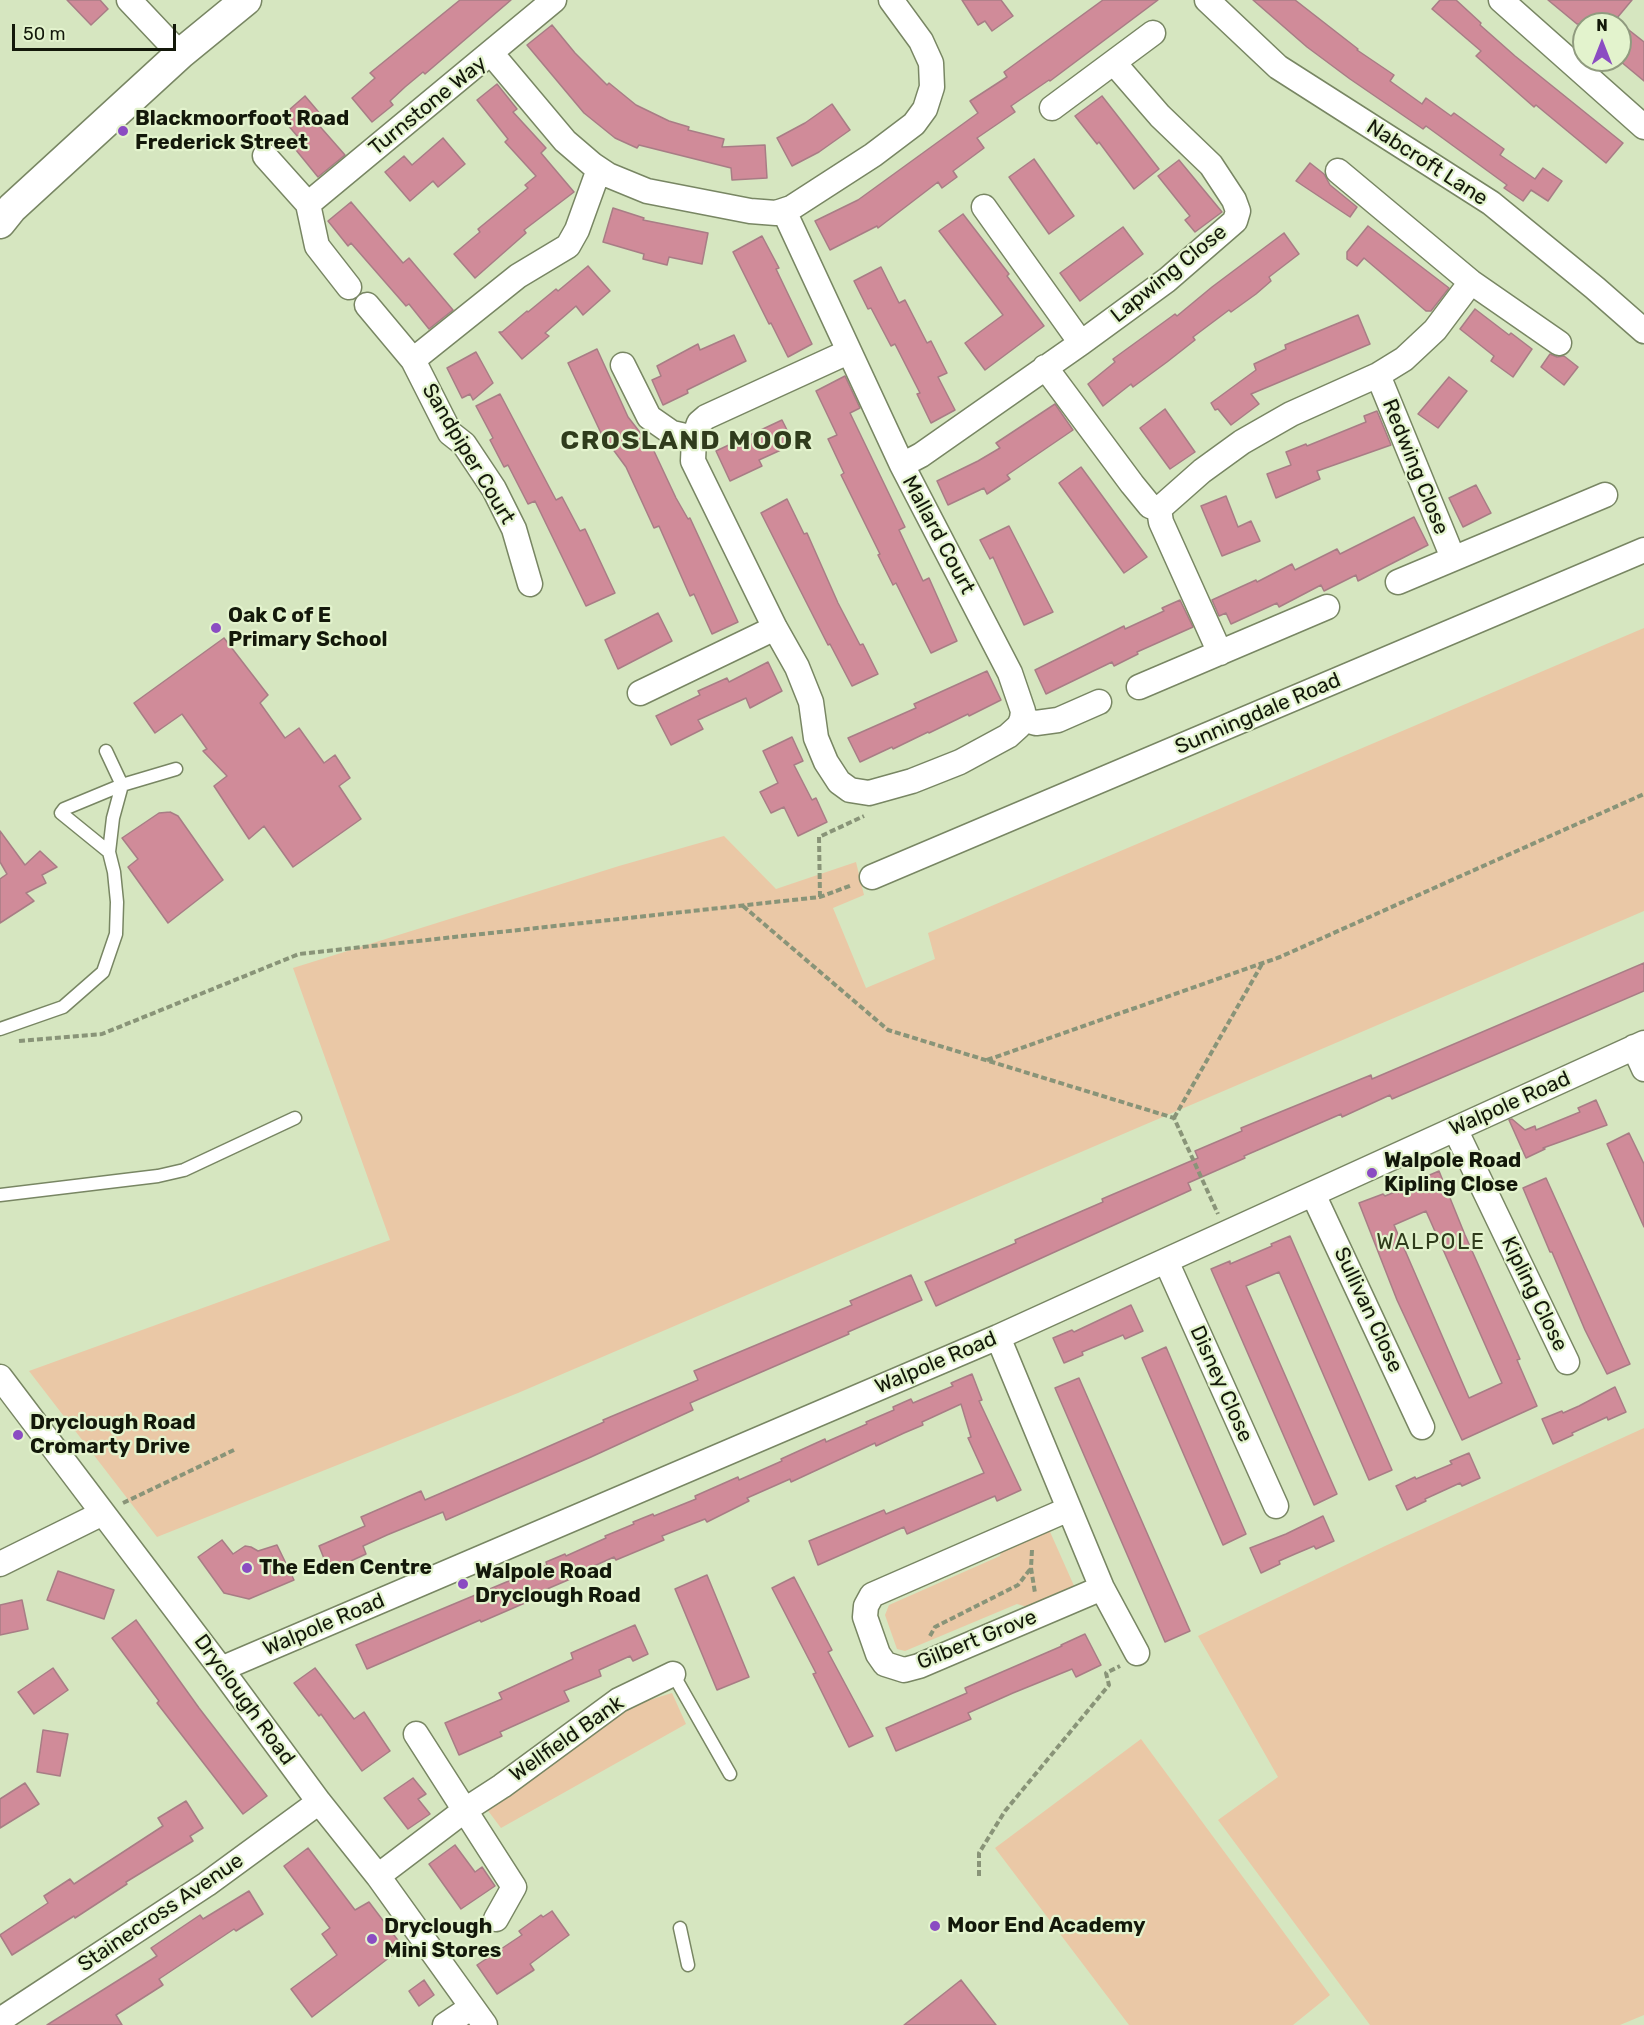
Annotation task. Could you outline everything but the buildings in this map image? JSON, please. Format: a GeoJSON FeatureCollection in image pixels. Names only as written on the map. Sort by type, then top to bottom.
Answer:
{"type":"FeatureCollection","features":[{"type":"Feature","properties":{"kind":"street"},"geometry":{"type":"LineString","coordinates":[[129,0],[180,54]]}},
{"type":"Feature","properties":{"kind":"street"},"geometry":{"type":"LineString","coordinates":[[0,223],[12,208],[180,54],[246,0]]}},
{"type":"Feature","properties":{"kind":"street","name":"Turnstone Way"},"geometry":{"type":"LineString","coordinates":[[308,204],[555,0]]}},
{"type":"Feature","properties":{"kind":"street","name":"Turnstone Way"},"geometry":{"type":"LineString","coordinates":[[491,53],[565,141],[599,170],[647,191],[763,214],[791,208],[873,155],[914,124],[926,109],[932,87],[931,63],[921,41],[891,0]]}},
{"type":"Feature","properties":{"kind":"street","name":"Nabcroft Lane"},"geometry":{"type":"LineString","coordinates":[[1207,0],[1278,67],[1491,203],[1644,331]]}},
{"type":"Feature","properties":{"kind":"street"},"geometry":{"type":"LineString","coordinates":[[1501,0],[1644,127]]}},
{"type":"Feature","properties":{"kind":"street"},"geometry":{"type":"LineString","coordinates":[[1052,108],[1153,33]]}},
{"type":"Feature","properties":{"kind":"street","name":"Lapwing Close"},"geometry":{"type":"LineString","coordinates":[[902,465],[921,455],[1167,280],[1235,221],[1238,211],[1234,200],[1211,165],[1160,116],[1114,63]]}},
{"type":"Feature","properties":{"kind":"street"},"geometry":{"type":"LineString","coordinates":[[265,156],[308,204],[317,246],[349,287]]}},
{"type":"Feature","properties":{"kind":"street","name":"Sandpiper Court"},"geometry":{"type":"LineString","coordinates":[[413,360],[518,276],[568,246],[577,230],[599,170]]}},
{"type":"Feature","properties":{"kind":"street"},"geometry":{"type":"LineString","coordinates":[[1338,171],[1471,282],[1559,343]]}},
{"type":"Feature","properties":{"kind":"street"},"geometry":{"type":"LineString","coordinates":[[984,207],[1081,343]]}},
{"type":"Feature","properties":{"kind":"street","name":"Mallard Court"},"geometry":{"type":"LineString","coordinates":[[784,211],[902,465],[1010,673],[1023,711],[1022,718]]}},
{"type":"Feature","properties":{"kind":"street","name":"Redwing Close"},"geometry":{"type":"LineString","coordinates":[[1159,508],[1202,471],[1242,442],[1291,414],[1378,375],[1404,359],[1435,330],[1471,282]]}},
{"type":"Feature","properties":{"kind":"street","name":"Sandpiper Court"},"geometry":{"type":"LineString","coordinates":[[367,305],[413,360],[450,434],[464,444],[494,489],[514,529],[530,584]]}},
{"type":"Feature","properties":{"kind":"street"},"geometry":{"type":"LineString","coordinates":[[848,352],[705,417],[699,423],[694,438],[693,461],[796,667],[811,702],[816,738],[826,762],[839,782],[850,790],[869,793],[912,781],[960,762],[1008,736],[1019,726],[1022,718],[1036,723],[1058,720],[1099,702]]}},
{"type":"Feature","properties":{"kind":"street"},"geometry":{"type":"LineString","coordinates":[[623,364],[649,417],[672,434],[694,438]]}},
{"type":"Feature","properties":{"kind":"street"},"geometry":{"type":"LineString","coordinates":[[1045,367],[1149,506],[1159,508],[1161,522],[1220,653]]}},
{"type":"Feature","properties":{"kind":"street","name":"Redwing Close"},"geometry":{"type":"LineString","coordinates":[[1378,375],[1453,558]]}},
{"type":"Feature","properties":{"kind":"street","name":"Redwing Close"},"geometry":{"type":"LineString","coordinates":[[1398,582],[1605,495]]}},
{"type":"Feature","properties":{"kind":"street","name":"Sunningdale Road"},"geometry":{"type":"LineString","coordinates":[[872,878],[1644,550]]}},
{"type":"Feature","properties":{"kind":"street"},"geometry":{"type":"LineString","coordinates":[[1139,687],[1327,607]]}},
{"type":"Feature","properties":{"kind":"street"},"geometry":{"type":"LineString","coordinates":[[640,693],[775,628]]}},
{"type":"Feature","properties":{"kind":"street","name":"Walpole Road"},"geometry":{"type":"LineString","coordinates":[[221,1669],[999,1337],[1455,1129],[1641,1053]]}},
{"type":"Feature","properties":{"kind":"street","name":"Kipling Close"},"geometry":{"type":"LineString","coordinates":[[1455,1129],[1567,1362]]}},
{"type":"Feature","properties":{"kind":"street","name":"Sullivan Close"},"geometry":{"type":"LineString","coordinates":[[1313,1194],[1422,1427]]}},
{"type":"Feature","properties":{"kind":"street","name":"Disney Close"},"geometry":{"type":"LineString","coordinates":[[1166,1261],[1276,1506]]}},
{"type":"Feature","properties":{"kind":"street"},"geometry":{"type":"LineString","coordinates":[[999,1337],[1102,1588],[1137,1653]]}},
{"type":"Feature","properties":{"kind":"street","name":"Dryclough Road"},"geometry":{"type":"LineString","coordinates":[[0,1377],[319,1802],[378,1876],[478,2016]]}},
{"type":"Feature","properties":{"kind":"street","name":"Gilbert Grove"},"geometry":{"type":"LineString","coordinates":[[1069,1509],[872,1595],[866,1606],[865,1617],[878,1654],[885,1664],[904,1670],[919,1666],[1102,1588]]}},
{"type":"Feature","properties":{"kind":"street"},"geometry":{"type":"LineString","coordinates":[[0,1564],[103,1513]]}},
{"type":"Feature","properties":{"kind":"street","name":"Wellfield Bank"},"geometry":{"type":"LineString","coordinates":[[378,1876],[465,1810],[502,1786],[619,1700],[674,1674]]}},
{"type":"Feature","properties":{"kind":"street"},"geometry":{"type":"LineString","coordinates":[[416,1734],[514,1887],[496,1919]]}},
{"type":"Feature","properties":{"kind":"street","name":"Stainecross Avenue"},"geometry":{"type":"LineString","coordinates":[[0,2020],[207,1884],[319,1802]]}},
{"type":"Feature","properties":{"kind":"street"},"geometry":{"type":"LineString","coordinates":[[445,2025],[478,2016]]}},
{"type":"Feature","properties":{"kind":"lane"},"geometry":{"type":"LineString","coordinates":[[0,1029],[63,1007],[103,972],[116,934],[117,902],[109,852],[113,818],[122,785],[106,751]]}},
{"type":"Feature","properties":{"kind":"lane"},"geometry":{"type":"LineString","coordinates":[[109,852],[61,813],[64,809],[122,785],[176,769]]}},
{"type":"Feature","properties":{"kind":"lane"},"geometry":{"type":"LineString","coordinates":[[0,1196],[158,1176],[184,1170],[295,1118]]}},
{"type":"Feature","properties":{"kind":"lane"},"geometry":{"type":"LineString","coordinates":[[674,1674],[730,1774]]}},
{"type":"Feature","properties":{"kind":"lane"},"geometry":{"type":"LineString","coordinates":[[680,1928],[688,1965]]}},
{"type":"Feature","properties":{"kind":"path"},"geometry":{"type":"LineString","coordinates":[[820,897],[819,837],[866,815],[869,793]]}},
{"type":"Feature","properties":{"kind":"path"},"geometry":{"type":"LineString","coordinates":[[987,1060],[1280,957],[1644,794]]}},
{"type":"Feature","properties":{"kind":"path"},"geometry":{"type":"LineString","coordinates":[[11,1042],[102,1034],[299,954],[820,897],[872,878]]}},
{"type":"Feature","properties":{"kind":"path"},"geometry":{"type":"LineString","coordinates":[[743,906],[888,1030],[1174,1118],[1227,1233]]}},
{"type":"Feature","properties":{"kind":"path"},"geometry":{"type":"LineString","coordinates":[[1174,1118],[1262,963]]}},
{"type":"Feature","properties":{"kind":"path"},"geometry":{"type":"LineString","coordinates":[[103,1513],[236,1449]]}},
{"type":"Feature","properties":{"kind":"path"},"geometry":{"type":"LineString","coordinates":[[1033,1525],[1031,1568],[1038,1615]]}},
{"type":"Feature","properties":{"kind":"path"},"geometry":{"type":"LineString","coordinates":[[919,1666],[926,1642],[935,1627],[1018,1585],[1031,1568]]}},
{"type":"Feature","properties":{"kind":"path"},"geometry":{"type":"LineString","coordinates":[[979,1876],[977,1867],[979,1853],[1005,1811],[1109,1685],[1106,1673],[1138,1657],[1137,1653]]}},
{"type":"Feature","properties":{"kind":"shaded area"},"geometry":{"type":"Polygon","coordinates":[[[1644,628],[1644,911],[518,1393],[157,1537],[29,1371],[390,1240],[293,968],[619,866],[724,836],[776,889],[856,862],[864,895],[833,908],[866,988],[935,959],[928,933],[1644,628]]]}},
{"type":"Feature","properties":{"kind":"shaded area"},"geometry":{"type":"Polygon","coordinates":[[[1644,1428],[1644,2015],[1620,2025],[1370,2025],[1218,1820],[1278,1777],[1198,1636],[1385,1546],[1644,1428]]]}},
{"type":"Feature","properties":{"kind":"shaded area"},"geometry":{"type":"Polygon","coordinates":[[[1047,1525],[1075,1588],[1031,1608],[1017,1604],[905,1651],[897,1649],[885,1615],[889,1605],[1000,1556],[1003,1543],[1047,1525]]]}},
{"type":"Feature","properties":{"kind":"shaded area"},"geometry":{"type":"Polygon","coordinates":[[[672,1693],[686,1724],[501,1828],[486,1808],[627,1707],[672,1693]]]}},
{"type":"Feature","properties":{"kind":"shaded area"},"geometry":{"type":"Polygon","coordinates":[[[1141,1739],[1330,1995],[1293,2025],[1129,2025],[995,1848],[1141,1739]]]}},
{"type":"Feature","properties":{"kind":"place","name":"Blackmoorfoot Road Frederick Street"},"geometry":{"type":"Point","coordinates":[123,131]}},
{"type":"Feature","properties":{"kind":"place","name":"Oak C of E Primary School"},"geometry":{"type":"Point","coordinates":[216,628]}},
{"type":"Feature","properties":{"kind":"place","name":"Walpole Road Kipling Close"},"geometry":{"type":"Point","coordinates":[1372,1173]}},
{"type":"Feature","properties":{"kind":"place","name":"Dryclough Road Cromarty Drive"},"geometry":{"type":"Point","coordinates":[18,1435]}},
{"type":"Feature","properties":{"kind":"place","name":"The Eden Centre"},"geometry":{"type":"Point","coordinates":[247,1568]}},
{"type":"Feature","properties":{"kind":"place","name":"Walpole Road Dryclough Road"},"geometry":{"type":"Point","coordinates":[463,1584]}},
{"type":"Feature","properties":{"kind":"place","name":"Moor End Academy"},"geometry":{"type":"Point","coordinates":[935,1926]}},
{"type":"Feature","properties":{"kind":"place","name":"Dryclough Mini Stores"},"geometry":{"type":"Point","coordinates":[372,1939]}},
{"type":"Feature","properties":{"kind":"district","name":"CROSLAND MOOR"},"geometry":{"type":"Point","coordinates":[687,441]}},
{"type":"Feature","properties":{"kind":"district","name":"WALPOLE"},"geometry":{"type":"Point","coordinates":[1431,1243]}}]}
